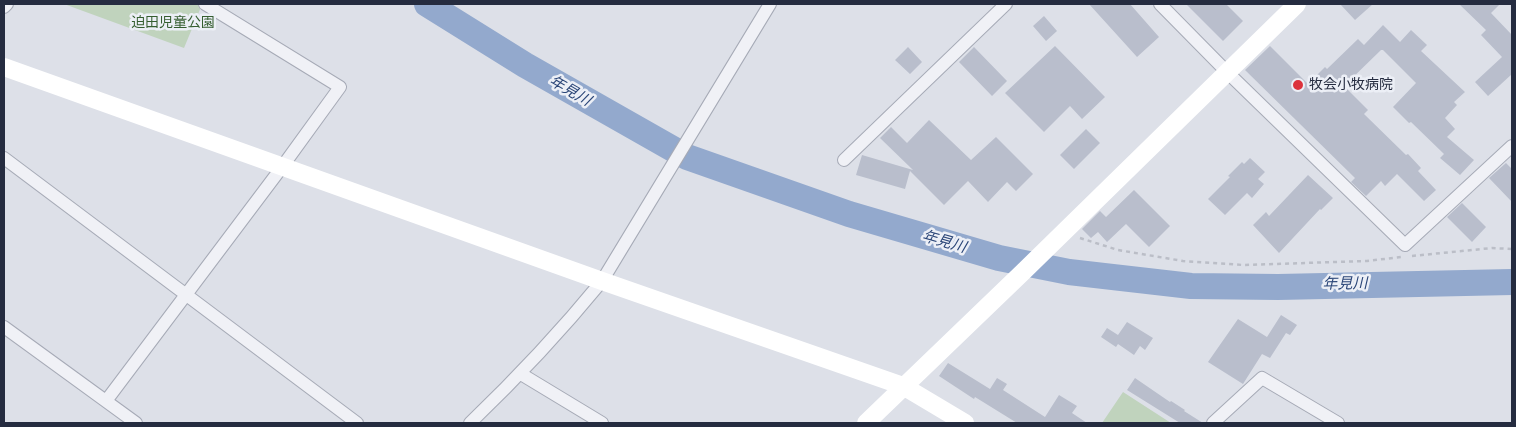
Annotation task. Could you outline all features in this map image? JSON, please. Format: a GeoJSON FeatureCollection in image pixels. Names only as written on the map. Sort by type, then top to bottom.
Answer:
{"type":"FeatureCollection","features":[{"type":"Feature","properties":{"kind":"street"},"geometry":{"type":"LineString","coordinates":[[4,7],[7,4]]}},
{"type":"Feature","properties":{"kind":"street"},"geometry":{"type":"LineString","coordinates":[[106,401],[340,87],[205,4]]}},
{"type":"Feature","properties":{"kind":"street"},"geometry":{"type":"LineString","coordinates":[[470,423],[522,374],[602,281],[770,4]]}},
{"type":"Feature","properties":{"kind":"street"},"geometry":{"type":"LineString","coordinates":[[844,160],[1006,4]]}},
{"type":"Feature","properties":{"kind":"street"},"geometry":{"type":"LineString","coordinates":[[1160,4],[1405,245],[1512,146]]}},
{"type":"Feature","properties":{"kind":"street"},"geometry":{"type":"LineString","coordinates":[[866,423],[1296,4]]}},
{"type":"Feature","properties":{"kind":"street"},"geometry":{"type":"LineString","coordinates":[[4,67],[602,281],[903,386],[965,423]]}},
{"type":"Feature","properties":{"kind":"street"},"geometry":{"type":"LineString","coordinates":[[4,158],[357,423]]}},
{"type":"Feature","properties":{"kind":"street"},"geometry":{"type":"LineString","coordinates":[[4,327],[136,423]]}},
{"type":"Feature","properties":{"kind":"street"},"geometry":{"type":"LineString","coordinates":[[522,374],[602,423]]}},
{"type":"Feature","properties":{"kind":"street"},"geometry":{"type":"LineString","coordinates":[[1213,423],[1262,378],[1338,423]]}},
{"type":"Feature","properties":{"kind":"path"},"geometry":{"type":"LineString","coordinates":[[1062,234],[1118,250],[1183,261],[1243,265],[1367,261],[1492,248],[1512,249]]}},
{"type":"Feature","properties":{"kind":"green space","name":"迫田児童公園"},"geometry":{"type":"Polygon","coordinates":[[[64,4],[196,4],[201,7],[184,48],[64,4]]]}},
{"type":"Feature","properties":{"kind":"green space"},"geometry":{"type":"Polygon","coordinates":[[[1123,392],[1171,423],[1102,423],[1123,392]]]}},
{"type":"Feature","properties":{"kind":"building"},"geometry":{"type":"Polygon","coordinates":[[[1089,4],[1130,4],[1159,37],[1137,57],[1089,4]]]}},
{"type":"Feature","properties":{"kind":"building"},"geometry":{"type":"Polygon","coordinates":[[[1186,4],[1226,4],[1243,21],[1223,41],[1186,4]]]}},
{"type":"Feature","properties":{"kind":"building"},"geometry":{"type":"Polygon","coordinates":[[[1340,4],[1373,4],[1355,20],[1340,4]]]}},
{"type":"Feature","properties":{"kind":"building"},"geometry":{"type":"Polygon","coordinates":[[[1459,4],[1500,4],[1491,13],[1512,35],[1512,74],[1488,96],[1475,82],[1502,57],[1481,35],[1486,30],[1459,4]]]}},
{"type":"Feature","properties":{"kind":"building"},"geometry":{"type":"Polygon","coordinates":[[[1044,16],[1057,31],[1046,41],[1033,26],[1044,16]]]}},
{"type":"Feature","properties":{"kind":"building"},"geometry":{"type":"Polygon","coordinates":[[[1383,25],[1400,42],[1411,30],[1427,45],[1421,51],[1465,92],[1454,102],[1457,105],[1445,118],[1455,129],[1447,137],[1474,160],[1460,175],[1440,158],[1444,154],[1393,107],[1416,83],[1383,50],[1344,86],[1368,110],[1364,114],[1421,168],[1418,171],[1436,190],[1424,201],[1397,174],[1385,186],[1381,181],[1366,196],[1351,182],[1355,178],[1245,70],[1270,46],[1308,84],[1325,67],[1327,69],[1358,39],[1364,45],[1383,25]]]}},
{"type":"Feature","properties":{"kind":"building"},"geometry":{"type":"Polygon","coordinates":[[[1055,46],[1105,97],[1082,119],[1070,106],[1044,132],[1005,93],[1055,46]]]}},
{"type":"Feature","properties":{"kind":"building"},"geometry":{"type":"Polygon","coordinates":[[[908,47],[922,62],[910,74],[895,60],[908,47]]]}},
{"type":"Feature","properties":{"kind":"building"},"geometry":{"type":"Polygon","coordinates":[[[974,47],[1007,81],[992,96],[959,62],[974,47]]]}},
{"type":"Feature","properties":{"kind":"building"},"geometry":{"type":"Polygon","coordinates":[[[929,120],[971,160],[996,137],[1033,174],[1016,191],[1007,182],[988,202],[968,181],[944,205],[910,171],[905,189],[856,175],[862,155],[913,170],[880,138],[891,127],[907,143],[929,120]]]}},
{"type":"Feature","properties":{"kind":"building"},"geometry":{"type":"Polygon","coordinates":[[[1086,129],[1100,143],[1074,169],[1060,155],[1086,129]]]}},
{"type":"Feature","properties":{"kind":"building"},"geometry":{"type":"Polygon","coordinates":[[[1250,158],[1265,172],[1258,179],[1264,184],[1252,198],[1247,193],[1225,215],[1208,199],[1242,162],[1244,164],[1250,158]]]}},
{"type":"Feature","properties":{"kind":"building"},"geometry":{"type":"Polygon","coordinates":[[[1506,163],[1512,169],[1512,202],[1489,178],[1506,163]]]}},
{"type":"Feature","properties":{"kind":"building"},"geometry":{"type":"Polygon","coordinates":[[[1308,175],[1333,198],[1320,209],[1279,253],[1253,225],[1266,212],[1269,216],[1308,175]]]}},
{"type":"Feature","properties":{"kind":"building"},"geometry":{"type":"Polygon","coordinates":[[[1134,190],[1170,226],[1149,247],[1126,224],[1107,242],[1098,232],[1091,238],[1082,229],[1100,211],[1106,217],[1134,190]]]}},
{"type":"Feature","properties":{"kind":"building"},"geometry":{"type":"Polygon","coordinates":[[[1462,203],[1486,227],[1472,242],[1447,217],[1462,203]]]}},
{"type":"Feature","properties":{"kind":"building"},"geometry":{"type":"Polygon","coordinates":[[[1281,315],[1297,325],[1290,335],[1286,333],[1270,358],[1262,354],[1243,384],[1208,362],[1238,319],[1267,337],[1281,315]]]}},
{"type":"Feature","properties":{"kind":"building"},"geometry":{"type":"Polygon","coordinates":[[[1127,322],[1153,338],[1145,350],[1140,346],[1134,355],[1118,344],[1116,347],[1101,337],[1107,328],[1118,335],[1127,322]]]}},
{"type":"Feature","properties":{"kind":"building"},"geometry":{"type":"Polygon","coordinates":[[[948,363],[990,389],[997,378],[1007,384],[1003,390],[1045,417],[1059,395],[1077,406],[1072,413],[1087,423],[1017,423],[975,397],[974,399],[939,376],[948,363]]]}},
{"type":"Feature","properties":{"kind":"building"},"geometry":{"type":"Polygon","coordinates":[[[1135,378],[1203,423],[1180,423],[1127,390],[1135,378]]]}},
{"type":"Feature","properties":{"kind":"waterway","name":"年見川"},"geometry":{"type":"LineString","coordinates":[[427,4],[525,65],[687,157],[849,214],[999,258],[1069,272],[1191,286],[1278,287],[1512,282]]}},
{"type":"Feature","properties":{"kind":"place","name":"牧会小牧病院"},"geometry":{"type":"Point","coordinates":[1298,85]}}]}
